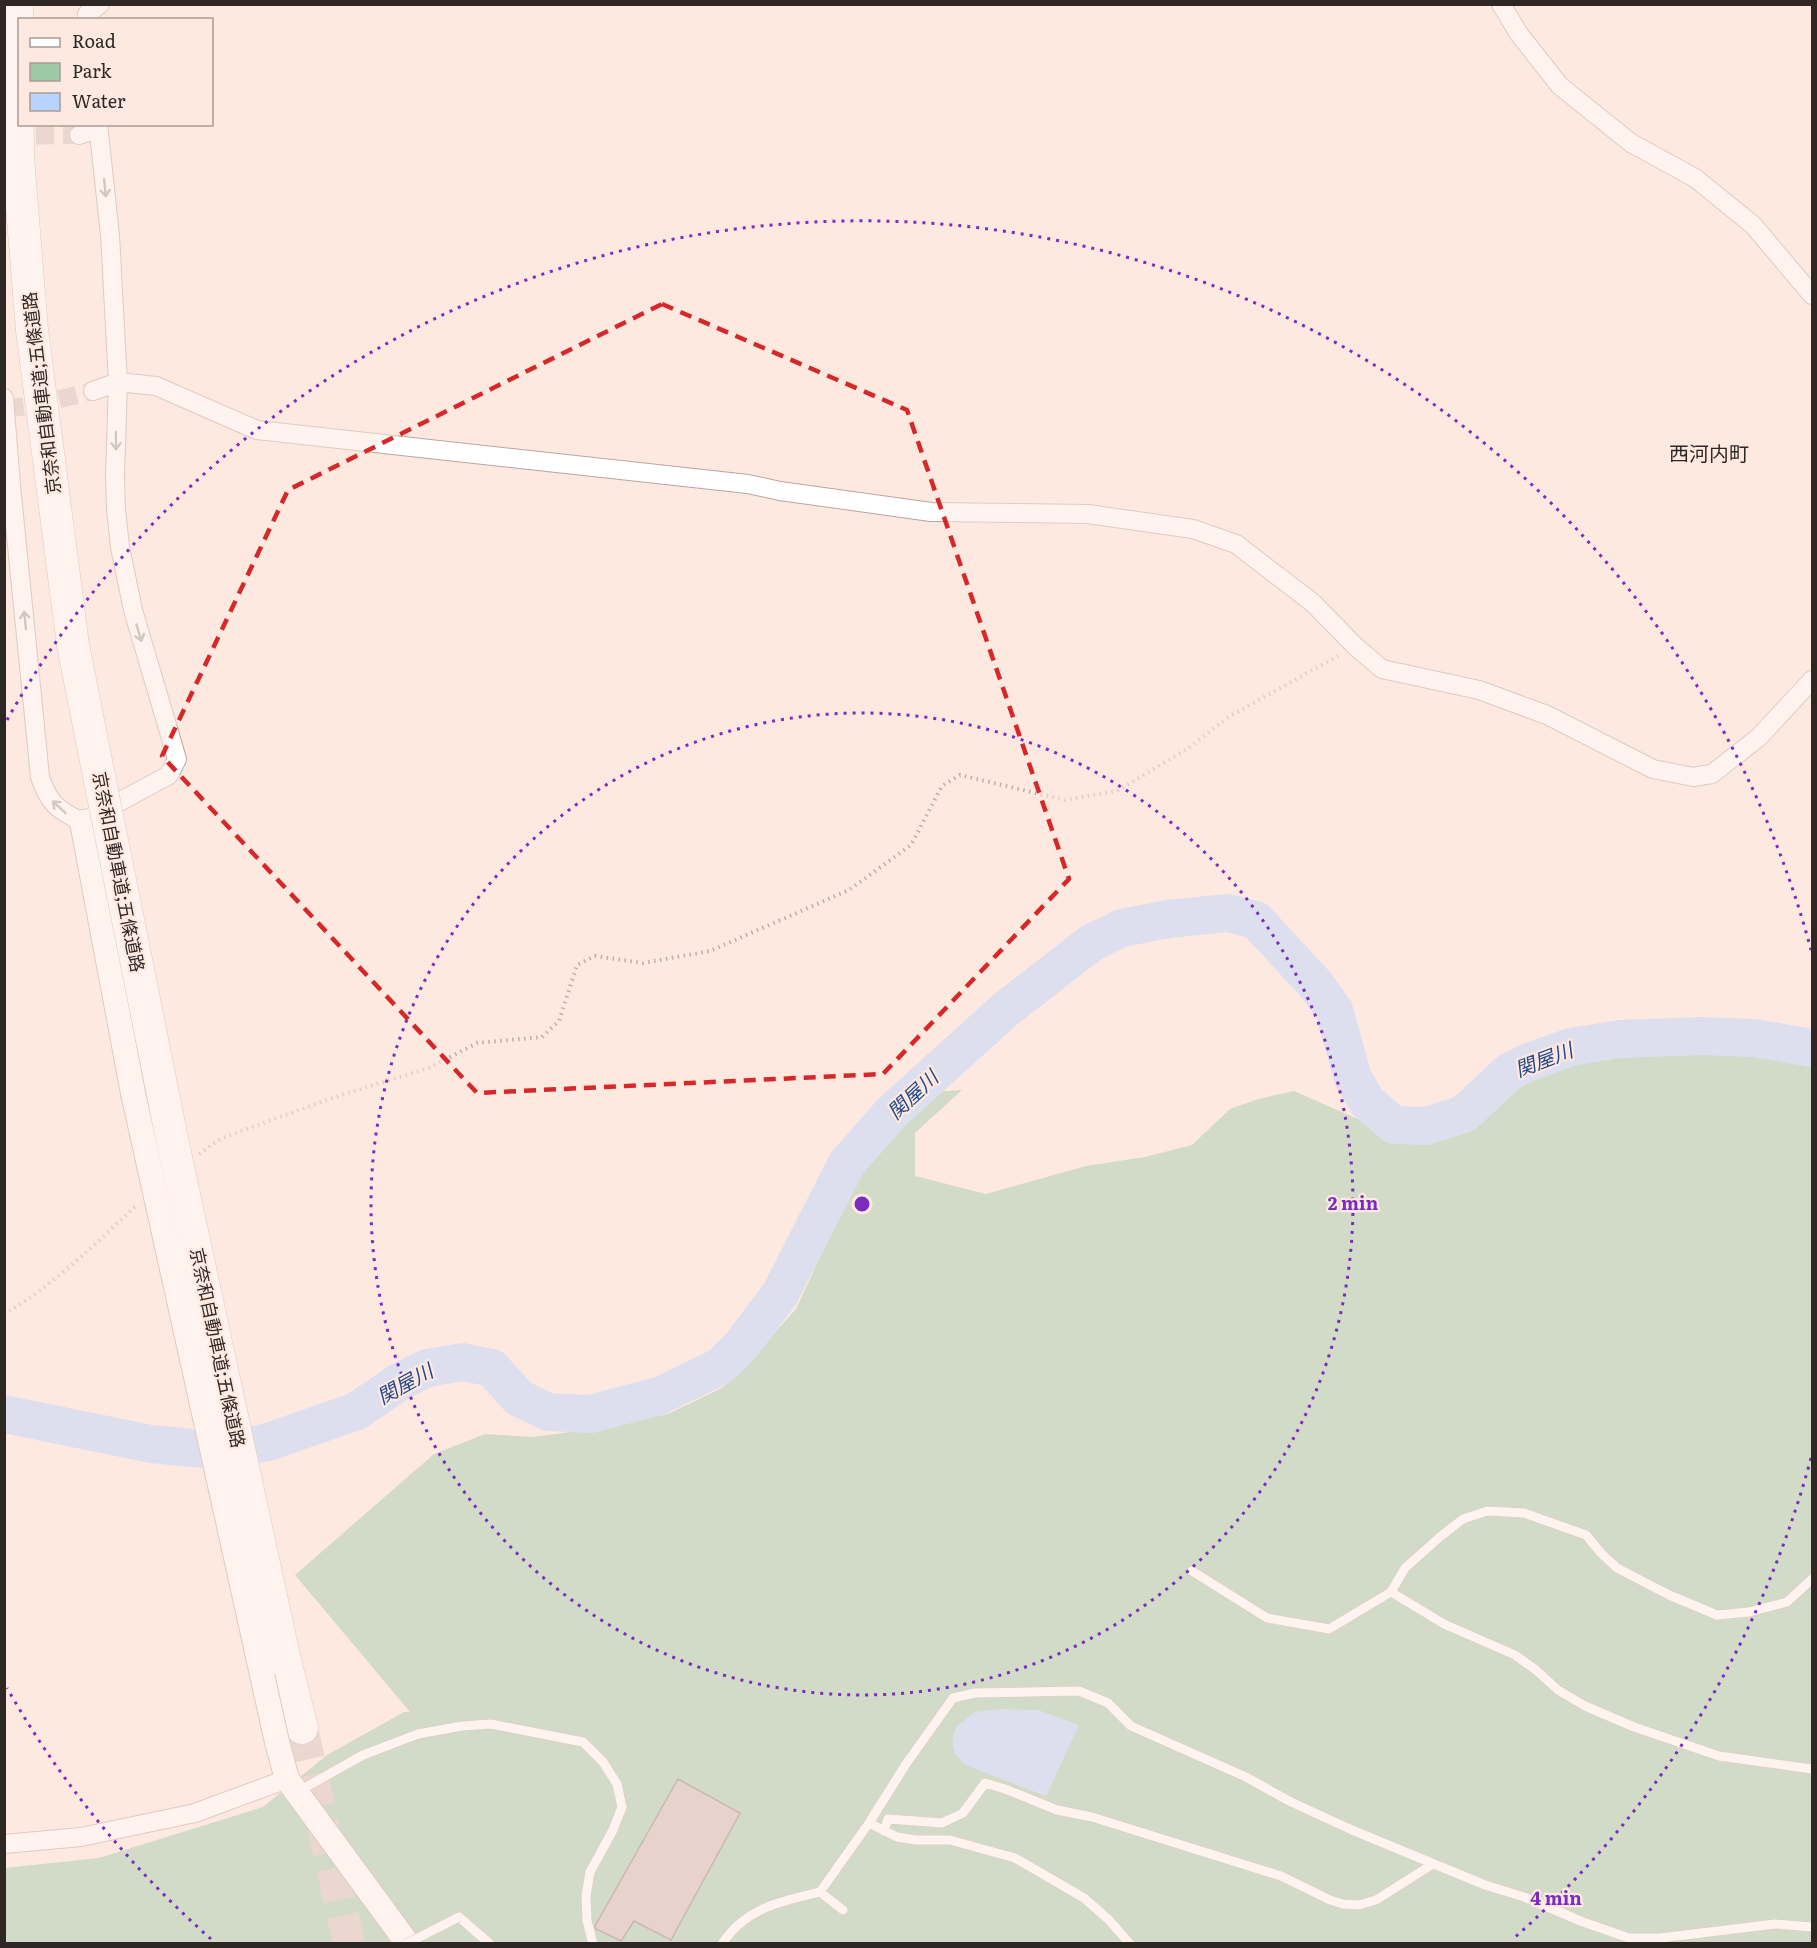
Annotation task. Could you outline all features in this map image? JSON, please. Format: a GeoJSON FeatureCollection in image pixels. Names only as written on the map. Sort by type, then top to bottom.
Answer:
{"type":"FeatureCollection","features":[{"type":"Feature","properties":{"kind":"highway","name":"京奈和自動車道;五條道路"},"geometry":{"type":"LineString","coordinates":[[17,4],[18,157],[32,330],[73,645],[172,1139],[285,1661],[289,1735]]}},
{"type":"Feature","properties":{"kind":"street"},"geometry":{"type":"LineString","coordinates":[[1501,4],[1518,34],[1560,87],[1631,143],[1695,178],[1754,225],[1812,295]]}},
{"type":"Feature","properties":{"kind":"street"},"geometry":{"type":"LineString","coordinates":[[79,135],[98,127],[110,235],[118,382],[115,476],[120,547],[133,610],[177,759],[169,775],[82,822]]}},
{"type":"Feature","properties":{"kind":"street"},"geometry":{"type":"LineString","coordinates":[[93,391],[118,382],[156,386],[257,430],[748,484],[780,491],[931,512],[1088,514],[1193,529],[1236,544],[1313,603],[1355,646],[1382,669],[1479,690],[1547,715],[1653,769],[1693,777],[1712,774],[1759,737],[1812,680]]}},
{"type":"Feature","properties":{"kind":"street"},"geometry":{"type":"LineString","coordinates":[[5,406],[10,485],[40,777],[45,792],[60,811],[82,822]]}},
{"type":"Feature","properties":{"kind":"street"},"geometry":{"type":"LineString","coordinates":[[82,822],[133,1093],[289,1735],[292,1785],[407,1944]]}},
{"type":"Feature","properties":{"kind":"street"},"geometry":{"type":"LineString","coordinates":[[4,1844],[81,1837],[195,1813],[292,1785]]}},
{"type":"Feature","properties":{"kind":"lane"},"geometry":{"type":"LineString","coordinates":[[1192,1571],[1267,1618],[1329,1629],[1391,1592],[1405,1568],[1441,1536],[1463,1519],[1487,1510],[1524,1513],[1586,1535],[1617,1568],[1669,1595],[1717,1615],[1749,1612],[1787,1602],[1812,1579]]}},
{"type":"Feature","properties":{"kind":"lane"},"geometry":{"type":"LineString","coordinates":[[1391,1592],[1444,1624],[1515,1655],[1558,1690],[1585,1706],[1634,1727],[1719,1756],[1812,1769]]}},
{"type":"Feature","properties":{"kind":"lane"},"geometry":{"type":"LineString","coordinates":[[722,1944],[731,1929],[770,1905],[820,1892],[953,1698],[975,1693],[1079,1690],[1108,1703],[1131,1726],[1246,1777],[1289,1801],[1352,1830],[1433,1864],[1629,1938],[1660,1938],[1775,1924],[1812,1926]]}},
{"type":"Feature","properties":{"kind":"lane"},"geometry":{"type":"LineString","coordinates":[[292,1785],[418,1734],[451,1728],[491,1724],[583,1742],[603,1762],[617,1784],[622,1807],[613,1830],[590,1872],[586,1896],[587,1921],[592,1944]]}},
{"type":"Feature","properties":{"kind":"lane"},"geometry":{"type":"LineString","coordinates":[[884,1831],[888,1819],[942,1823],[963,1813],[985,1783],[1057,1810],[1092,1817],[1281,1876],[1343,1904],[1359,1905],[1376,1900],[1433,1864]]}},
{"type":"Feature","properties":{"kind":"lane"},"geometry":{"type":"LineString","coordinates":[[869,1823],[897,1837],[916,1840],[950,1840],[1015,1858],[1084,1898],[1109,1920],[1130,1944]]}},
{"type":"Feature","properties":{"kind":"lane"},"geometry":{"type":"LineString","coordinates":[[820,1892],[843,1910]]}},
{"type":"Feature","properties":{"kind":"lane"},"geometry":{"type":"LineString","coordinates":[[407,1944],[459,1917],[490,1944]]}},
{"type":"Feature","properties":{"kind":"path"},"geometry":{"type":"LineString","coordinates":[[194,1157],[222,1138],[341,1095],[429,1068],[477,1043],[542,1037],[559,1021],[577,965],[595,956],[643,963],[710,951],[849,890],[911,845],[942,786],[960,775],[1065,800],[1118,791],[1187,750],[1230,716],[1355,646]]}},
{"type":"Feature","properties":{"kind":"path"},"geometry":{"type":"LineString","coordinates":[[4,1314],[25,1302],[83,1255],[142,1201]]}},
{"type":"Feature","properties":{"kind":"highlighted area"},"geometry":{"type":"Polygon","coordinates":[[[662,304],[907,410],[1069,879],[883,1074],[477,1093],[162,756],[288,490],[662,304]]]}},
{"type":"Feature","properties":{"kind":"green space"},"geometry":{"type":"Polygon","coordinates":[[[1694,1050],[1794,1059],[1812,1067],[1812,1943],[5,1944],[4,1868],[99,1858],[263,1807],[327,1755],[404,1712],[410,1712],[295,1575],[434,1454],[485,1434],[533,1437],[594,1429],[668,1414],[722,1388],[796,1309],[858,1175],[900,1123],[931,1092],[962,1090],[915,1133],[915,1176],[986,1194],[1086,1166],[1145,1157],[1192,1145],[1230,1109],[1258,1099],[1294,1091],[1376,1127],[1422,1140],[1461,1126],[1548,1066],[1577,1059],[1694,1050]]]}},
{"type":"Feature","properties":{"kind":"water"},"geometry":{"type":"Polygon","coordinates":[[[1001,1709],[1038,1710],[1079,1725],[1046,1796],[965,1765],[955,1754],[952,1741],[956,1727],[975,1712],[1001,1709]]]}},
{"type":"Feature","properties":{"kind":"building"},"geometry":{"type":"Polygon","coordinates":[[[678,1779],[740,1813],[671,1940],[634,1921],[621,1941],[596,1929],[595,1926],[678,1779]]]}},
{"type":"Feature","properties":{"kind":"waterway","name":"関屋川"},"geometry":{"type":"LineString","coordinates":[[4,1414],[151,1444],[224,1451],[268,1442],[357,1411],[399,1382],[427,1368],[463,1362],[492,1368],[519,1398],[548,1412],[590,1414],[659,1396],[719,1367],[740,1347],[780,1294],[847,1163],[892,1112],[1006,1009],[1091,943],[1122,928],[1168,919],[1227,913],[1256,920],[1316,985],[1334,1010],[1353,1078],[1367,1102],[1394,1125],[1426,1126],[1464,1114],[1509,1072],[1571,1047],[1620,1039],[1702,1036],[1754,1038],[1812,1048]]}},
{"type":"Feature","properties":{"kind":"tunnel"},"geometry":{"type":"LineString","coordinates":[[9,136],[79,135]]}},
{"type":"Feature","properties":{"kind":"tunnel"},"geometry":{"type":"LineString","coordinates":[[6,409],[40,404],[93,391]]}},
{"type":"Feature","properties":{"kind":"tunnel"},"geometry":{"type":"LineString","coordinates":[[302,1728],[349,1944]]}},
{"type":"Feature","properties":{"kind":"district","name":"西河内町"},"geometry":{"type":"Point","coordinates":[1709,454]}}]}
